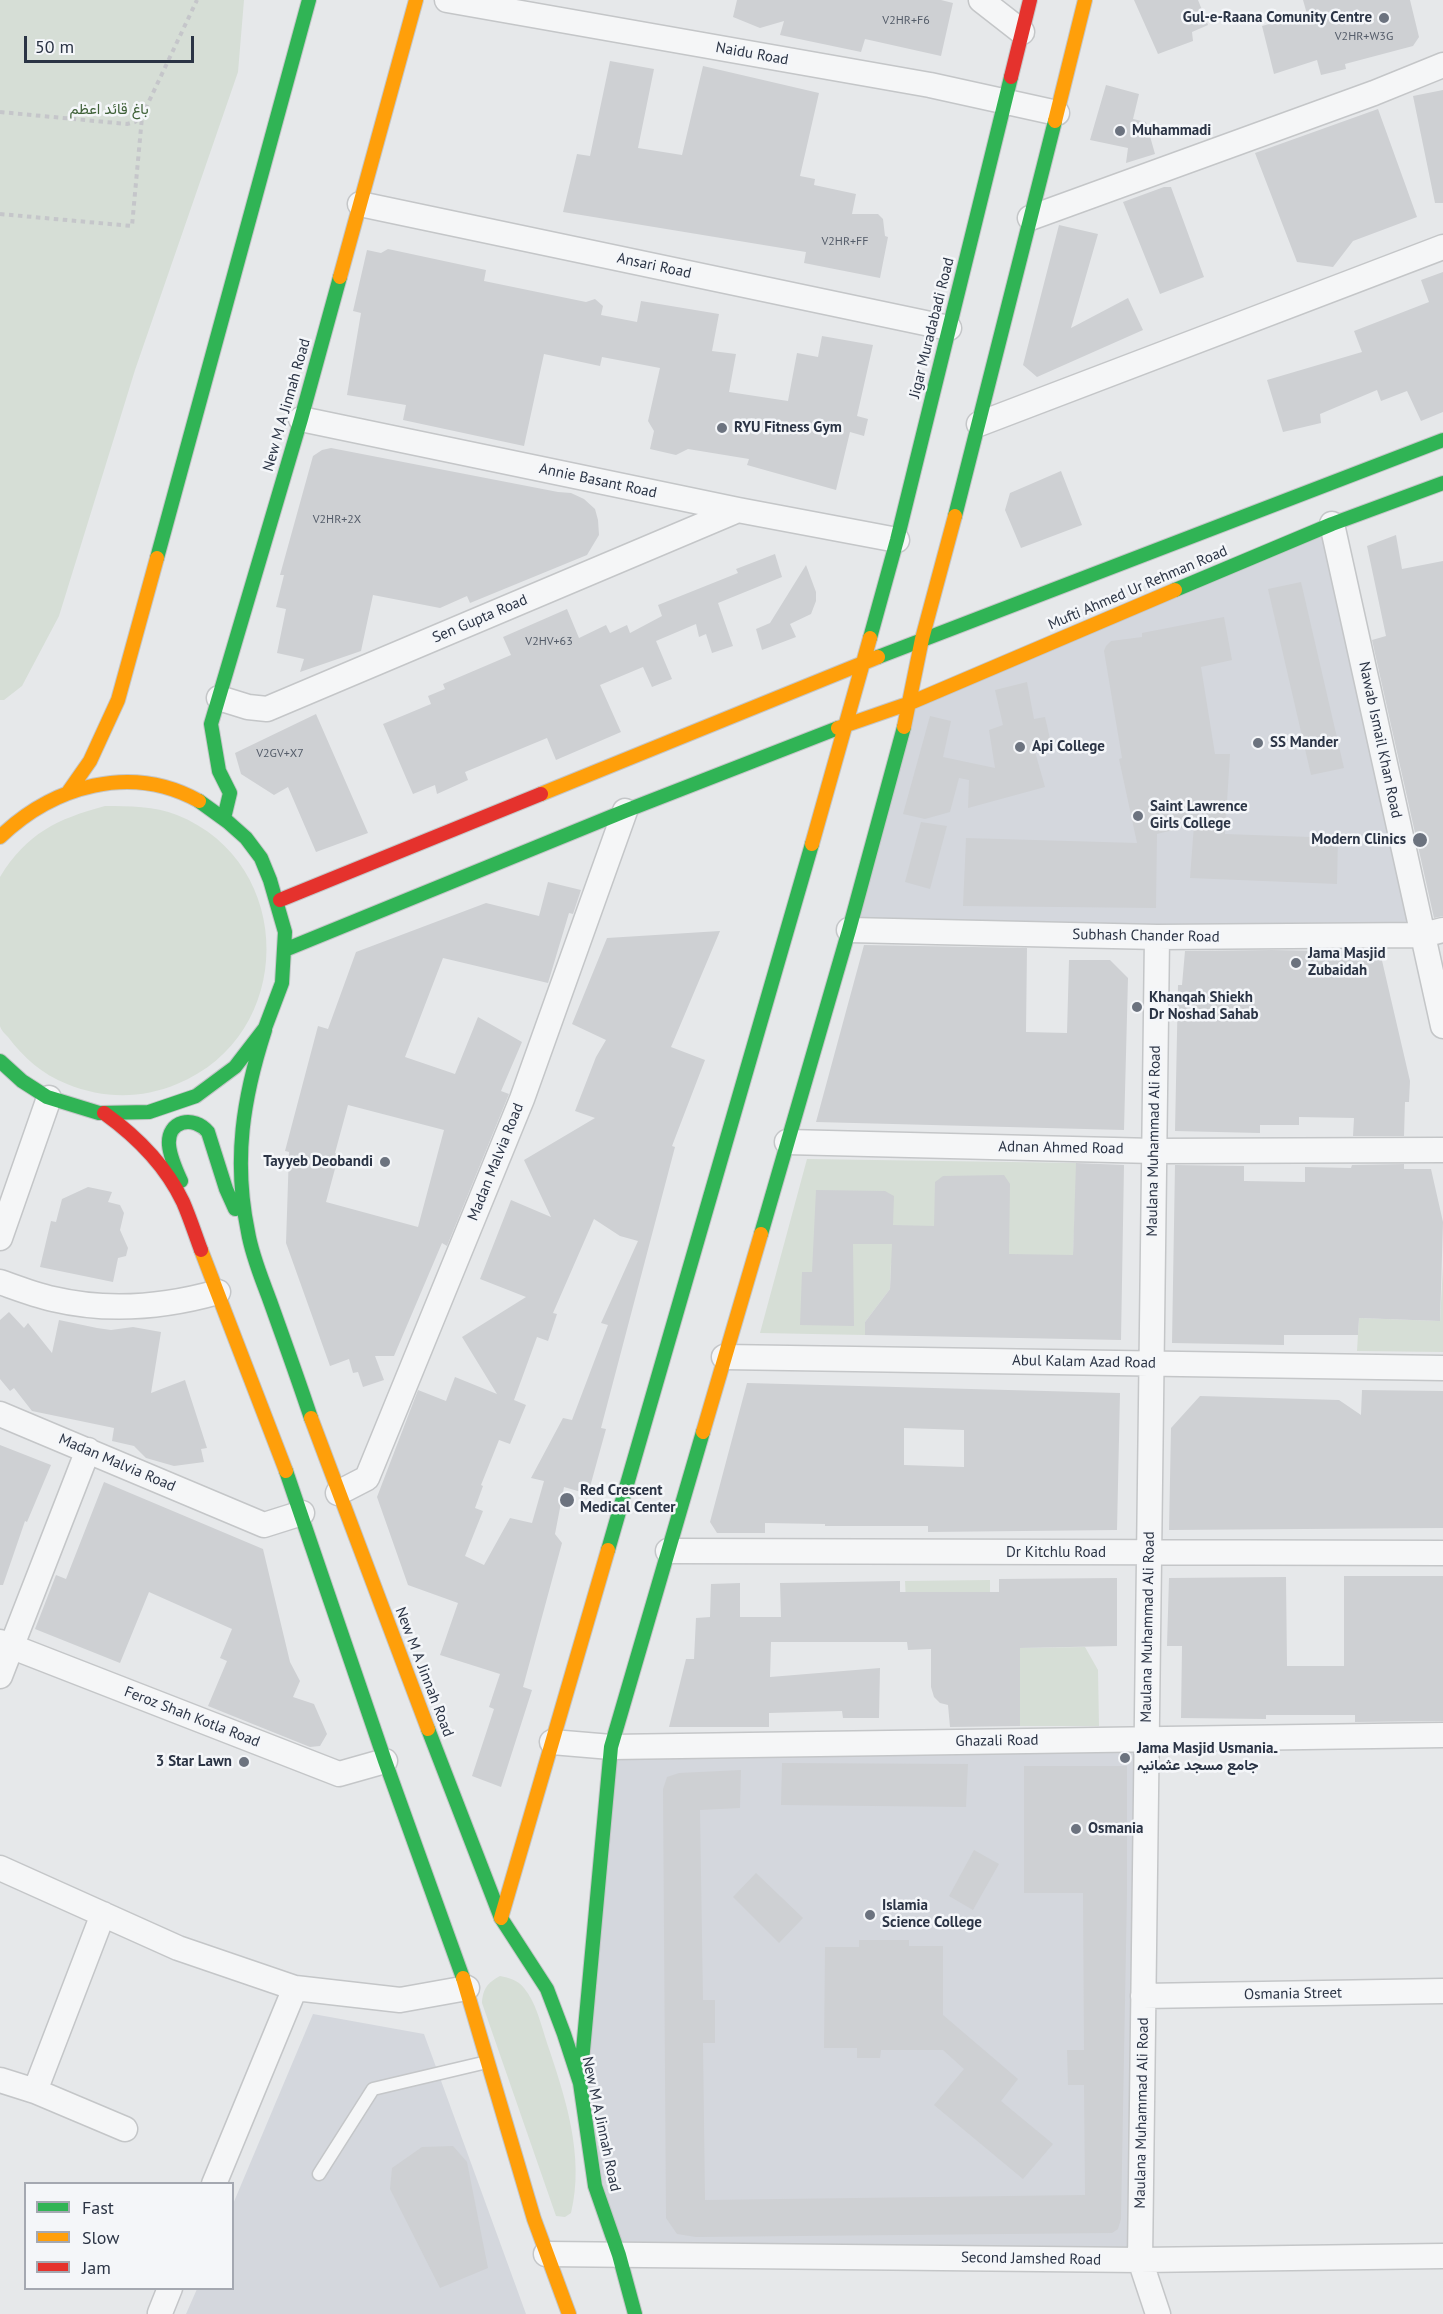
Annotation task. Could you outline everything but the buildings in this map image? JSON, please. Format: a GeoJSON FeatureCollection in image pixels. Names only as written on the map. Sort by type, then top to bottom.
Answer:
{"type":"FeatureCollection","features":[{"type":"Feature","properties":{"kind":"street"},"geometry":{"type":"LineString","coordinates":[[69,790],[90,761],[118,700],[309,0]]}},
{"type":"Feature","properties":{"kind":"street","name":"New M A Jinnah Road"},"geometry":{"type":"LineString","coordinates":[[224,818],[230,793],[219,771],[212,724],[301,419],[416,0]]}},
{"type":"Feature","properties":{"kind":"street","name":"Naidu Road"},"geometry":{"type":"LineString","coordinates":[[447,0],[1006,100],[1057,113]]}},
{"type":"Feature","properties":{"kind":"street"},"geometry":{"type":"LineString","coordinates":[[981,0],[1022,32]]}},
{"type":"Feature","properties":{"kind":"street","name":"Jigar Muradabadi Road"},"geometry":{"type":"LineString","coordinates":[[501,1918],[864,664],[897,540],[1030,0]]}},
{"type":"Feature","properties":{"kind":"street"},"geometry":{"type":"LineString","coordinates":[[580,2083],[611,1747],[849,930],[909,703],[922,639],[979,424],[1085,0]]}},
{"type":"Feature","properties":{"kind":"street"},"geometry":{"type":"LineString","coordinates":[[1030,218],[1374,93],[1443,65]]}},
{"type":"Feature","properties":{"kind":"street","name":"Ansari Road"},"geometry":{"type":"LineString","coordinates":[[360,204],[949,328]]}},
{"type":"Feature","properties":{"kind":"street"},"geometry":{"type":"LineString","coordinates":[[979,424],[1443,248]]}},
{"type":"Feature","properties":{"kind":"street","name":"Annie Basant Road"},"geometry":{"type":"LineString","coordinates":[[301,419],[738,510],[897,540]]}},
{"type":"Feature","properties":{"kind":"street","name":"Mufti Ahmed Ur Rehman Road"},"geometry":{"type":"LineString","coordinates":[[280,900],[922,639],[1443,440]]}},
{"type":"Feature","properties":{"kind":"street","name":"Mufti Ahmed Ur Rehman Road"},"geometry":{"type":"LineString","coordinates":[[287,949],[625,811],[847,724],[909,703],[1332,524],[1443,483]]}},
{"type":"Feature","properties":{"kind":"street","name":"Sen Gupta Road"},"geometry":{"type":"LineString","coordinates":[[219,698],[248,707],[267,709],[738,510]]}},
{"type":"Feature","properties":{"kind":"street","name":"Nawab Ismail Khan Road"},"geometry":{"type":"LineString","coordinates":[[1332,524],[1433,932],[1443,1026]]}},
{"type":"Feature","properties":{"kind":"street"},"geometry":{"type":"LineString","coordinates":[[0,837],[6,822],[69,790],[109,782],[150,784],[189,796],[224,818],[259,855],[280,900],[287,949],[281,991],[265,1030],[247,1056],[232,1071],[197,1096],[168,1108],[136,1113],[104,1113],[81,1109],[49,1098],[16,1076],[0,1061]]}},
{"type":"Feature","properties":{"kind":"street","name":"Madan Malvia Road"},"geometry":{"type":"LineString","coordinates":[[338,1493],[367,1478],[522,1099],[625,811]]}},
{"type":"Feature","properties":{"kind":"street","name":"Subhash Chander Road"},"geometry":{"type":"LineString","coordinates":[[849,930],[1157,937],[1433,932]]}},
{"type":"Feature","properties":{"kind":"street","name":"Maulana Muhammad Ali Road"},"geometry":{"type":"LineString","coordinates":[[1157,937],[1140,2260],[1158,2314]]}},
{"type":"Feature","properties":{"kind":"street","name":"New M A Jinnah Road"},"geometry":{"type":"LineString","coordinates":[[265,1030],[245,1098],[242,1171],[244,1222],[338,1493],[501,1918],[548,1989],[580,2083],[595,2186],[619,2255],[635,2314]]}},
{"type":"Feature","properties":{"kind":"street"},"geometry":{"type":"LineString","coordinates":[[0,1238],[49,1098]]}},
{"type":"Feature","properties":{"kind":"street"},"geometry":{"type":"LineString","coordinates":[[104,1113],[144,1146],[160,1166],[182,1201],[218,1292],[302,1513],[385,1761],[467,1989],[546,2254],[569,2314]]}},
{"type":"Feature","properties":{"kind":"street"},"geometry":{"type":"LineString","coordinates":[[182,1201],[182,1184],[168,1148],[169,1136],[175,1126],[190,1120],[203,1126],[210,1138],[228,1198],[244,1222]]}},
{"type":"Feature","properties":{"kind":"street","name":"Adnan Ahmed Road"},"geometry":{"type":"LineString","coordinates":[[787,1142],[1154,1151],[1443,1150]]}},
{"type":"Feature","properties":{"kind":"street"},"geometry":{"type":"LineString","coordinates":[[0,1282],[54,1299],[123,1308],[185,1301],[218,1292]]}},
{"type":"Feature","properties":{"kind":"street","name":"Abul Kalam Azad Road"},"geometry":{"type":"LineString","coordinates":[[724,1357],[1443,1368]]}},
{"type":"Feature","properties":{"kind":"street","name":"Madan Malvia Road"},"geometry":{"type":"LineString","coordinates":[[0,1414],[264,1525],[302,1513]]}},
{"type":"Feature","properties":{"kind":"street"},"geometry":{"type":"LineString","coordinates":[[0,1677],[6,1644],[88,1450]]}},
{"type":"Feature","properties":{"kind":"street","name":"Dr Kitchlu Road"},"geometry":{"type":"LineString","coordinates":[[668,1551],[1443,1553]]}},
{"type":"Feature","properties":{"kind":"street","name":"Feroz Shah Kotla Road"},"geometry":{"type":"LineString","coordinates":[[6,1644],[339,1774],[385,1761]]}},
{"type":"Feature","properties":{"kind":"street","name":"Ghazali Road"},"geometry":{"type":"LineString","coordinates":[[552,1742],[611,1747],[1443,1735]]}},
{"type":"Feature","properties":{"kind":"street"},"geometry":{"type":"LineString","coordinates":[[0,1868],[178,1948],[295,1988],[400,2000],[467,1989]]}},
{"type":"Feature","properties":{"kind":"street"},"geometry":{"type":"LineString","coordinates":[[35,2091],[103,1914]]}},
{"type":"Feature","properties":{"kind":"street"},"geometry":{"type":"LineString","coordinates":[[215,2182],[295,1988]]}},
{"type":"Feature","properties":{"kind":"street","name":"Osmania Street"},"geometry":{"type":"LineString","coordinates":[[1143,1996],[1443,1991]]}},
{"type":"Feature","properties":{"kind":"street"},"geometry":{"type":"LineString","coordinates":[[0,2080],[35,2091],[125,2128]]}},
{"type":"Feature","properties":{"kind":"street","name":"Second Jamshed Road"},"geometry":{"type":"LineString","coordinates":[[546,2254],[1140,2260],[1443,2256]]}},
{"type":"Feature","properties":{"kind":"street"},"geometry":{"type":"LineString","coordinates":[[160,2313],[170,2290]]}},
{"type":"Feature","properties":{"kind":"lane"},"geometry":{"type":"LineString","coordinates":[[319,2174],[373,2089],[487,2062]]}},
{"type":"Feature","properties":{"kind":"path"},"geometry":{"type":"LineString","coordinates":[[0,214],[132,226],[142,116],[197,0]]}},
{"type":"Feature","properties":{"kind":"path"},"geometry":{"type":"LineString","coordinates":[[0,112],[127,124],[135,122],[142,116]]}},
{"type":"Feature","properties":{"kind":"shaded area","name":"Saint Lawrence Girls College"},"geometry":{"type":"Polygon","coordinates":[[[1332,524],[1423,935],[849,930],[910,703],[1332,524]]]}},
{"type":"Feature","properties":{"kind":"shaded area","name":"Islamia Science College"},"geometry":{"type":"Polygon","coordinates":[[[1147,1738],[1140,2260],[619,2255],[580,2083],[611,1747],[1147,1738]]]}},
{"type":"Feature","properties":{"kind":"shaded area"},"geometry":{"type":"Polygon","coordinates":[[[313,2014],[424,2034],[526,2314],[186,2314],[197,2290],[234,2290],[234,2202],[313,2014]]]}},
{"type":"Feature","properties":{"kind":"green space","name":"باغ قائد اعظم"},"geometry":{"type":"Polygon","coordinates":[[[0,0],[244,0],[238,72],[135,370],[59,616],[22,686],[4,700],[0,700],[0,0]]]}},
{"type":"Feature","properties":{"kind":"green space"},"geometry":{"type":"Polygon","coordinates":[[[105,806],[142,807],[168,812],[216,838],[244,871],[261,909],[267,950],[261,990],[244,1028],[216,1061],[177,1084],[136,1095],[109,1095],[81,1089],[58,1080],[20,1052],[0,1026],[0,877],[21,849],[45,830],[72,816],[105,806]]]}},
{"type":"Feature","properties":{"kind":"green space"},"geometry":{"type":"Polygon","coordinates":[[[807,1159],[1077,1163],[1073,1256],[973,1254],[891,1263],[890,1289],[865,1322],[865,1335],[760,1333],[807,1159]]]}},
{"type":"Feature","properties":{"kind":"green space"},"geometry":{"type":"Polygon","coordinates":[[[1443,1266],[1443,1352],[1357,1351],[1359,1318],[1440,1321],[1443,1266]]]}},
{"type":"Feature","properties":{"kind":"green space"},"geometry":{"type":"Polygon","coordinates":[[[990,1580],[990,1592],[930,1592],[906,1601],[905,1581],[990,1580]]]}},
{"type":"Feature","properties":{"kind":"green space"},"geometry":{"type":"Polygon","coordinates":[[[1085,1647],[1098,1670],[1099,1726],[1020,1726],[1020,1648],[1085,1647]]]}},
{"type":"Feature","properties":{"kind":"green space"},"geometry":{"type":"Polygon","coordinates":[[[500,1976],[519,1983],[532,2000],[566,2105],[576,2170],[571,2213],[565,2217],[556,2216],[482,2003],[486,1987],[500,1976]]]}},
{"type":"Feature","properties":{"kind":"traffic: fast"},"geometry":{"type":"LineString","coordinates":[[157,558],[309,0]]}},
{"type":"Feature","properties":{"kind":"traffic: fast"},"geometry":{"type":"LineString","coordinates":[[870,638],[897,540],[1011,77]]}},
{"type":"Feature","properties":{"kind":"traffic: fast"},"geometry":{"type":"LineString","coordinates":[[955,516],[1055,121]]}},
{"type":"Feature","properties":{"kind":"traffic: fast"},"geometry":{"type":"LineString","coordinates":[[224,818],[230,793],[219,771],[211,724],[301,419],[340,277]]}},
{"type":"Feature","properties":{"kind":"traffic: fast"},"geometry":{"type":"LineString","coordinates":[[878,657],[1443,440]]}},
{"type":"Feature","properties":{"kind":"traffic: fast"},"geometry":{"type":"LineString","coordinates":[[1175,590],[1332,524],[1443,483]]}},
{"type":"Feature","properties":{"kind":"traffic: fast"},"geometry":{"type":"LineString","coordinates":[[761,1234],[849,930],[904,727]]}},
{"type":"Feature","properties":{"kind":"traffic: fast"},"geometry":{"type":"LineString","coordinates":[[287,949],[625,811],[838,728]]}},
{"type":"Feature","properties":{"kind":"traffic: fast"},"geometry":{"type":"LineString","coordinates":[[0,1061],[22,1081],[47,1097],[99,1113],[149,1112],[196,1096],[235,1067],[265,1028],[282,983],[285,932],[270,880],[261,858],[246,838],[199,801]]}},
{"type":"Feature","properties":{"kind":"traffic: fast"},"geometry":{"type":"LineString","coordinates":[[608,1550],[812,844]]}},
{"type":"Feature","properties":{"kind":"traffic: fast"},"geometry":{"type":"LineString","coordinates":[[265,1030],[246,1105],[241,1180],[255,1259],[311,1418]]}},
{"type":"Feature","properties":{"kind":"traffic: fast"},"geometry":{"type":"LineString","coordinates":[[181,1181],[171,1154],[170,1137],[177,1125],[196,1123],[208,1132],[226,1189],[235,1209]]}},
{"type":"Feature","properties":{"kind":"traffic: fast"},"geometry":{"type":"LineString","coordinates":[[580,2083],[611,1747],[703,1432]]}},
{"type":"Feature","properties":{"kind":"traffic: fast"},"geometry":{"type":"LineString","coordinates":[[286,1471],[385,1761],[463,1978]]}},
{"type":"Feature","properties":{"kind":"traffic: fast"},"geometry":{"type":"LineString","coordinates":[[428,1729],[501,1918],[547,1989],[564,2034],[580,2083],[595,2186],[619,2255],[635,2314]]}},
{"type":"Feature","properties":{"kind":"traffic: slow"},"geometry":{"type":"LineString","coordinates":[[340,277],[416,0]]}},
{"type":"Feature","properties":{"kind":"traffic: slow"},"geometry":{"type":"LineString","coordinates":[[1055,121],[1085,0]]}},
{"type":"Feature","properties":{"kind":"traffic: slow"},"geometry":{"type":"LineString","coordinates":[[904,727],[922,639],[955,516]]}},
{"type":"Feature","properties":{"kind":"traffic: slow"},"geometry":{"type":"LineString","coordinates":[[69,791],[90,761],[118,700],[157,558]]}},
{"type":"Feature","properties":{"kind":"traffic: slow"},"geometry":{"type":"LineString","coordinates":[[838,728],[910,703],[1175,590]]}},
{"type":"Feature","properties":{"kind":"traffic: slow"},"geometry":{"type":"LineString","coordinates":[[812,844],[870,638]]}},
{"type":"Feature","properties":{"kind":"traffic: slow"},"geometry":{"type":"LineString","coordinates":[[541,794],[878,657]]}},
{"type":"Feature","properties":{"kind":"traffic: slow"},"geometry":{"type":"LineString","coordinates":[[0,837],[21,819],[44,805],[68,793],[94,786],[120,782],[147,783],[173,790],[199,801]]}},
{"type":"Feature","properties":{"kind":"traffic: slow"},"geometry":{"type":"LineString","coordinates":[[703,1432],[761,1234]]}},
{"type":"Feature","properties":{"kind":"traffic: slow"},"geometry":{"type":"LineString","coordinates":[[201,1250],[286,1471]]}},
{"type":"Feature","properties":{"kind":"traffic: slow"},"geometry":{"type":"LineString","coordinates":[[311,1418],[428,1729]]}},
{"type":"Feature","properties":{"kind":"traffic: slow"},"geometry":{"type":"LineString","coordinates":[[501,1918],[608,1550]]}},
{"type":"Feature","properties":{"kind":"traffic: slow"},"geometry":{"type":"LineString","coordinates":[[463,1978],[534,2219],[569,2314]]}},
{"type":"Feature","properties":{"kind":"traffic: jam"},"geometry":{"type":"LineString","coordinates":[[1011,77],[1030,0]]}},
{"type":"Feature","properties":{"kind":"traffic: jam"},"geometry":{"type":"LineString","coordinates":[[280,900],[541,794]]}},
{"type":"Feature","properties":{"kind":"traffic: jam"},"geometry":{"type":"LineString","coordinates":[[104,1113],[139,1142],[168,1176],[183,1202],[201,1250]]}},
{"type":"Feature","properties":{"kind":"place","name":"Gul-e-Raana Comunity Centre"},"geometry":{"type":"Point","coordinates":[1384,18]}},
{"type":"Feature","properties":{"kind":"place","name":"Muhammadi"},"geometry":{"type":"Point","coordinates":[1120,131]}},
{"type":"Feature","properties":{"kind":"place","name":"RYU Fitness Gym"},"geometry":{"type":"Point","coordinates":[722,428]}},
{"type":"Feature","properties":{"kind":"place","name":"SS Mander"},"geometry":{"type":"Point","coordinates":[1258,743]}},
{"type":"Feature","properties":{"kind":"place","name":"Api College"},"geometry":{"type":"Point","coordinates":[1020,747]}},
{"type":"Feature","properties":{"kind":"place","name":"Saint Lawrence Girls College"},"geometry":{"type":"Point","coordinates":[1138,816]}},
{"type":"Feature","properties":{"kind":"place","name":"Modern Clinics"},"geometry":{"type":"Point","coordinates":[1420,840]}},
{"type":"Feature","properties":{"kind":"place","name":"Jama Masjid Zubaidah"},"geometry":{"type":"Point","coordinates":[1296,963]}},
{"type":"Feature","properties":{"kind":"place","name":"Khanqah Shiekh Dr Noshad Sahab"},"geometry":{"type":"Point","coordinates":[1137,1007]}},
{"type":"Feature","properties":{"kind":"place","name":"Tayyeb Deobandi"},"geometry":{"type":"Point","coordinates":[385,1162]}},
{"type":"Feature","properties":{"kind":"place","name":"Red Crescent Medical Center"},"geometry":{"type":"Point","coordinates":[567,1500]}},
{"type":"Feature","properties":{"kind":"place","name":"Jama Masjid Usmania۔ جامع مسجد عثمانیہ"},"geometry":{"type":"Point","coordinates":[1125,1758]}},
{"type":"Feature","properties":{"kind":"place","name":"3 Star Lawn"},"geometry":{"type":"Point","coordinates":[244,1762]}},
{"type":"Feature","properties":{"kind":"place","name":"Osmania"},"geometry":{"type":"Point","coordinates":[1076,1829]}},
{"type":"Feature","properties":{"kind":"place","name":"Islamia Science College"},"geometry":{"type":"Point","coordinates":[870,1915]}}]}
